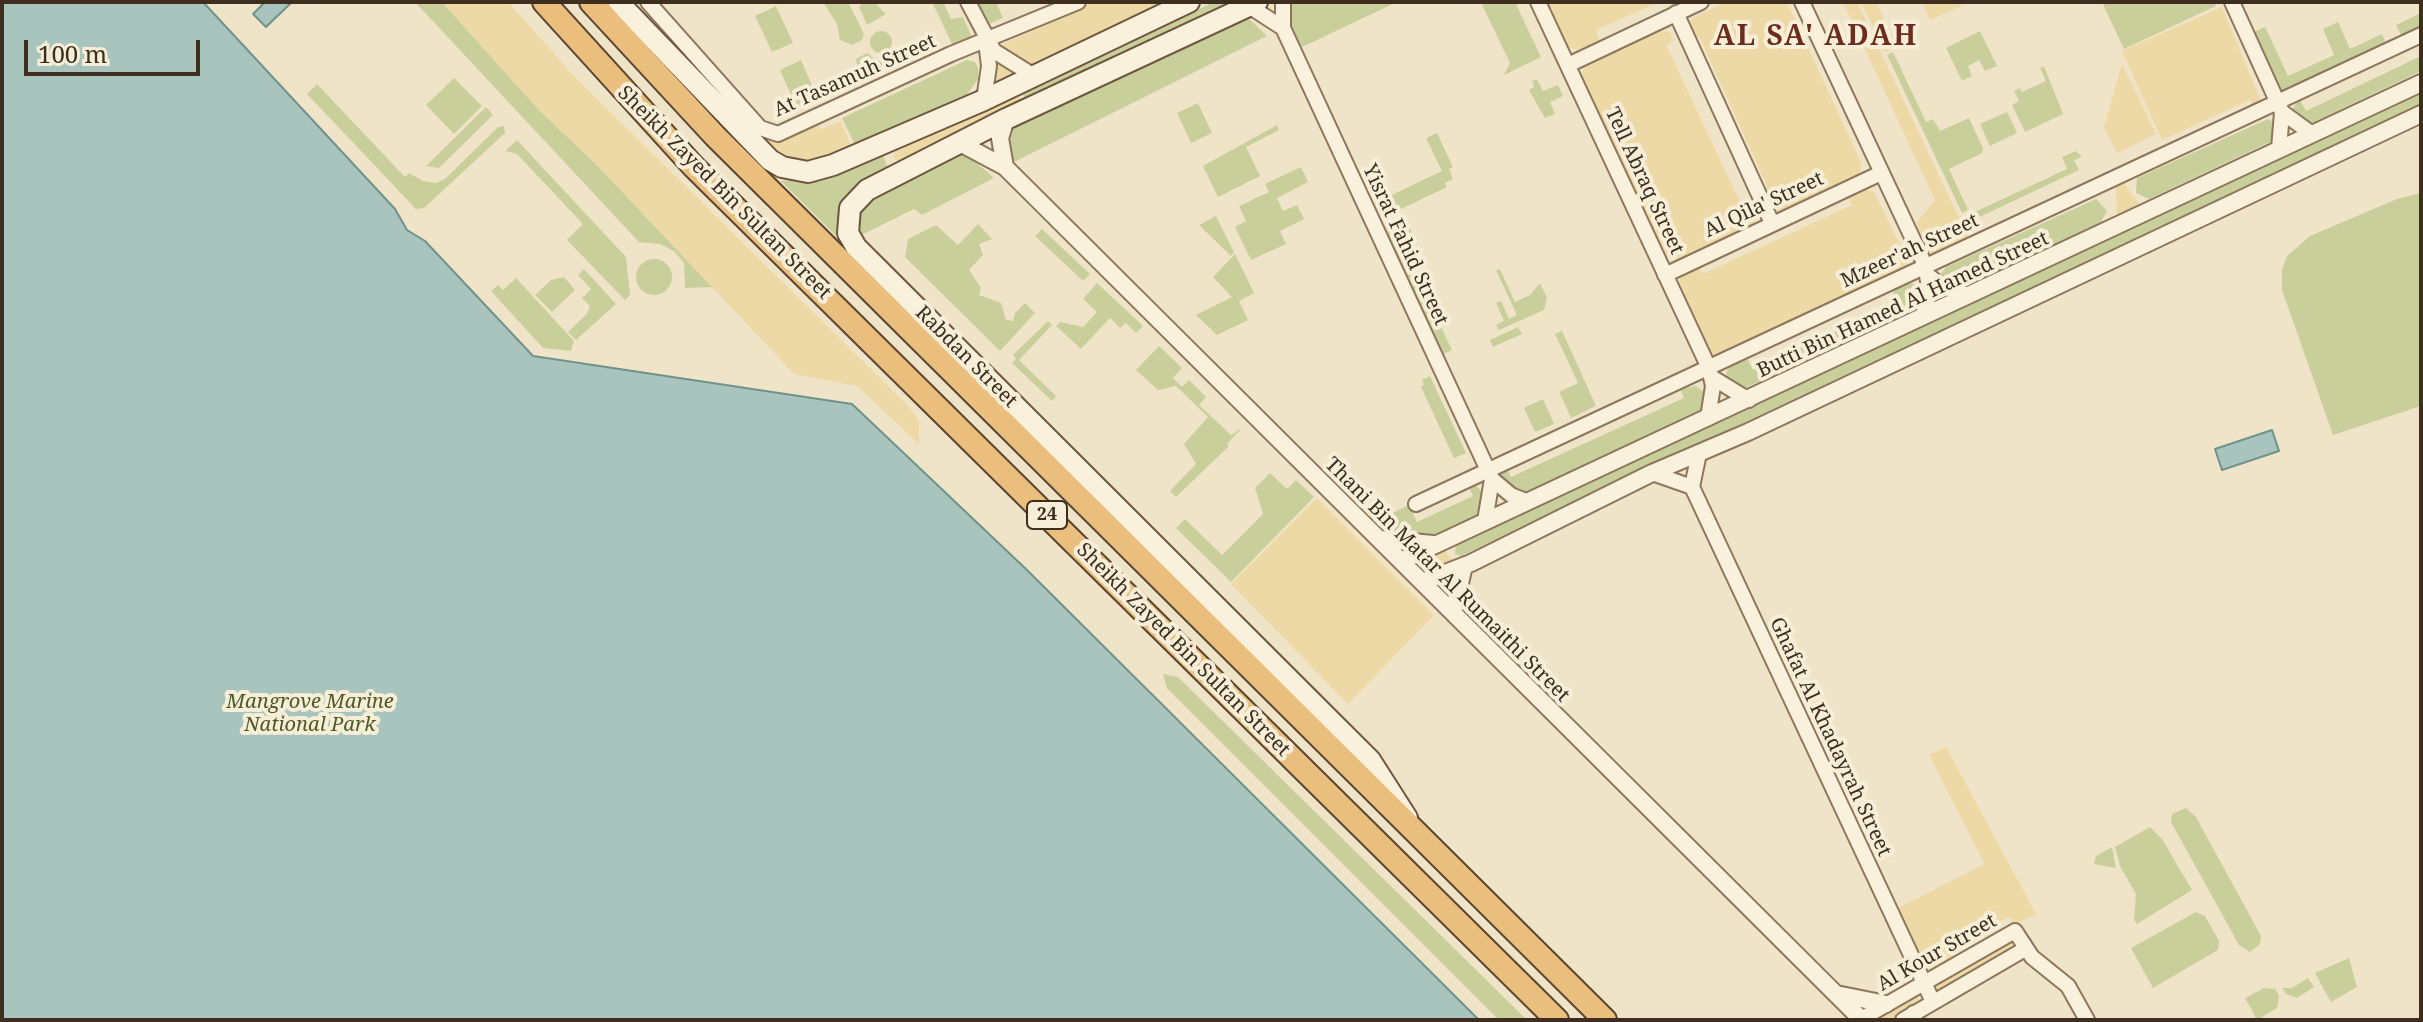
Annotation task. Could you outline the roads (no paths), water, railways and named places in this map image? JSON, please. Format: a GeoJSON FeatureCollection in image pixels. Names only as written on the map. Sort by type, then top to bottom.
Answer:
{"type":"FeatureCollection","features":[{"type":"Feature","properties":{"kind":"highway","name":"Sheikh Zayed Bin Sultan Street"},"geometry":{"type":"LineString","coordinates":[[544,2],[694,167],[1557,1020]]}},
{"type":"Feature","properties":{"kind":"highway","name":"Sheikh Zayed Bin Sultan Street"},"geometry":{"type":"LineString","coordinates":[[591,2],[715,136],[1605,1020]]}},
{"type":"Feature","properties":{"kind":"main road"},"geometry":{"type":"LineString","coordinates":[[618,2],[760,151],[782,167],[794,171],[821,170],[984,100],[1189,2]]}},
{"type":"Feature","properties":{"kind":"main road","name":"Rabdan Street"},"geometry":{"type":"LineString","coordinates":[[1253,4],[1006,119],[907,169],[854,200],[847,224],[856,247],[1363,753],[1384,778],[1415,833]]}},
{"type":"Feature","properties":{"kind":"main road"},"geometry":{"type":"LineString","coordinates":[[892,139],[893,160],[907,169]]}},
{"type":"Feature","properties":{"kind":"street","name":"At Tasamuh Street"},"geometry":{"type":"LineString","coordinates":[[648,2],[760,128],[773,134],[784,133],[1078,2]]}},
{"type":"Feature","properties":{"kind":"street"},"geometry":{"type":"LineString","coordinates":[[968,2],[986,41],[989,66],[984,100]]}},
{"type":"Feature","properties":{"kind":"street","name":"Yisrat Fahid Street"},"geometry":{"type":"LineString","coordinates":[[1283,2],[1283,28],[1490,474]]}},
{"type":"Feature","properties":{"kind":"street","name":"Tell Abraq Street"},"geometry":{"type":"LineString","coordinates":[[1538,2],[1711,373]]}},
{"type":"Feature","properties":{"kind":"street"},"geometry":{"type":"LineString","coordinates":[[1568,65],[1701,2]]}},
{"type":"Feature","properties":{"kind":"street"},"geometry":{"type":"LineString","coordinates":[[1802,2],[1927,270],[1943,287],[1968,295]]}},
{"type":"Feature","properties":{"kind":"street"},"geometry":{"type":"LineString","coordinates":[[2232,2],[2280,107],[2312,134]]}},
{"type":"Feature","properties":{"kind":"street"},"geometry":{"type":"LineString","coordinates":[[1253,4],[1283,28]]}},
{"type":"Feature","properties":{"kind":"street"},"geometry":{"type":"LineString","coordinates":[[1676,13],[1772,223]]}},
{"type":"Feature","properties":{"kind":"street","name":"Mzeer'ah Street"},"geometry":{"type":"LineString","coordinates":[[1416,504],[1490,474],[1711,373],[2280,107],[2421,35]]}},
{"type":"Feature","properties":{"kind":"street"},"geometry":{"type":"LineString","coordinates":[[986,41],[1003,59],[1034,76]]}},
{"type":"Feature","properties":{"kind":"street","name":"Butti Bin Hamed Al Hamed Street"},"geometry":{"type":"LineString","coordinates":[[1401,561],[2421,83]]}},
{"type":"Feature","properties":{"kind":"street"},"geometry":{"type":"LineString","coordinates":[[2279,149],[2280,107]]}},
{"type":"Feature","properties":{"kind":"street"},"geometry":{"type":"LineString","coordinates":[[1422,582],[1467,564],[1652,473],[2421,114]]}},
{"type":"Feature","properties":{"kind":"street"},"geometry":{"type":"LineString","coordinates":[[1005,167],[1000,138],[1006,119]]}},
{"type":"Feature","properties":{"kind":"street","name":"Thani Bin Matar Al Rumaithi Street"},"geometry":{"type":"LineString","coordinates":[[958,142],[1005,167],[1861,1019]]}},
{"type":"Feature","properties":{"kind":"street","name":"Al Qila' Street"},"geometry":{"type":"LineString","coordinates":[[1665,275],[1881,173]]}},
{"type":"Feature","properties":{"kind":"street"},"geometry":{"type":"LineString","coordinates":[[1923,315],[1927,270]]}},
{"type":"Feature","properties":{"kind":"street"},"geometry":{"type":"LineString","coordinates":[[1711,373],[1749,400]]}},
{"type":"Feature","properties":{"kind":"street"},"geometry":{"type":"LineString","coordinates":[[1708,418],[1711,373]]}},
{"type":"Feature","properties":{"kind":"street"},"geometry":{"type":"LineString","coordinates":[[1652,473],[1692,487],[1699,453]]}},
{"type":"Feature","properties":{"kind":"street"},"geometry":{"type":"LineString","coordinates":[[1490,474],[1504,490],[1526,501]]}},
{"type":"Feature","properties":{"kind":"street"},"geometry":{"type":"LineString","coordinates":[[1485,521],[1492,496],[1490,474]]}},
{"type":"Feature","properties":{"kind":"street","name":"Ghafat Al Khadayrah Street"},"geometry":{"type":"LineString","coordinates":[[1692,487],[1933,1002]]}},
{"type":"Feature","properties":{"kind":"street"},"geometry":{"type":"LineString","coordinates":[[1456,535],[1453,546],[1467,564]]}},
{"type":"Feature","properties":{"kind":"street"},"geometry":{"type":"LineString","coordinates":[[1379,539],[1435,544]]}},
{"type":"Feature","properties":{"kind":"street"},"geometry":{"type":"LineString","coordinates":[[1453,613],[1467,564]]}},
{"type":"Feature","properties":{"kind":"street","name":"Al Kour Street"},"geometry":{"type":"LineString","coordinates":[[1861,1019],[2015,931],[2025,949],[2068,986],[2087,1020]]}},
{"type":"Feature","properties":{"kind":"street","name":"Al Kour Street"},"geometry":{"type":"LineString","coordinates":[[1910,1018],[2025,949]]}},
{"type":"Feature","properties":{"kind":"street"},"geometry":{"type":"LineString","coordinates":[[1835,993],[1886,1004]]}},
{"type":"Feature","properties":{"kind":"water","name":"Mangrove Marine National Park"},"geometry":{"type":"Polygon","coordinates":[[[2,2],[203,2],[395,209],[407,230],[425,241],[533,356],[852,404],[1027,570],[1479,1020],[2,1020],[2,2]]]}},
{"type":"Feature","properties":{"kind":"water"},"geometry":{"type":"Polygon","coordinates":[[[265,2],[292,2],[266,27],[253,14],[265,2]]]}},
{"type":"Feature","properties":{"kind":"water"},"geometry":{"type":"Polygon","coordinates":[[[2272,430],[2279,451],[2222,470],[2215,449],[2272,430]]]}},
{"type":"Feature","properties":{"kind":"district","name":"AL SA' ADAH"},"geometry":{"type":"Point","coordinates":[1816,37]}}]}
